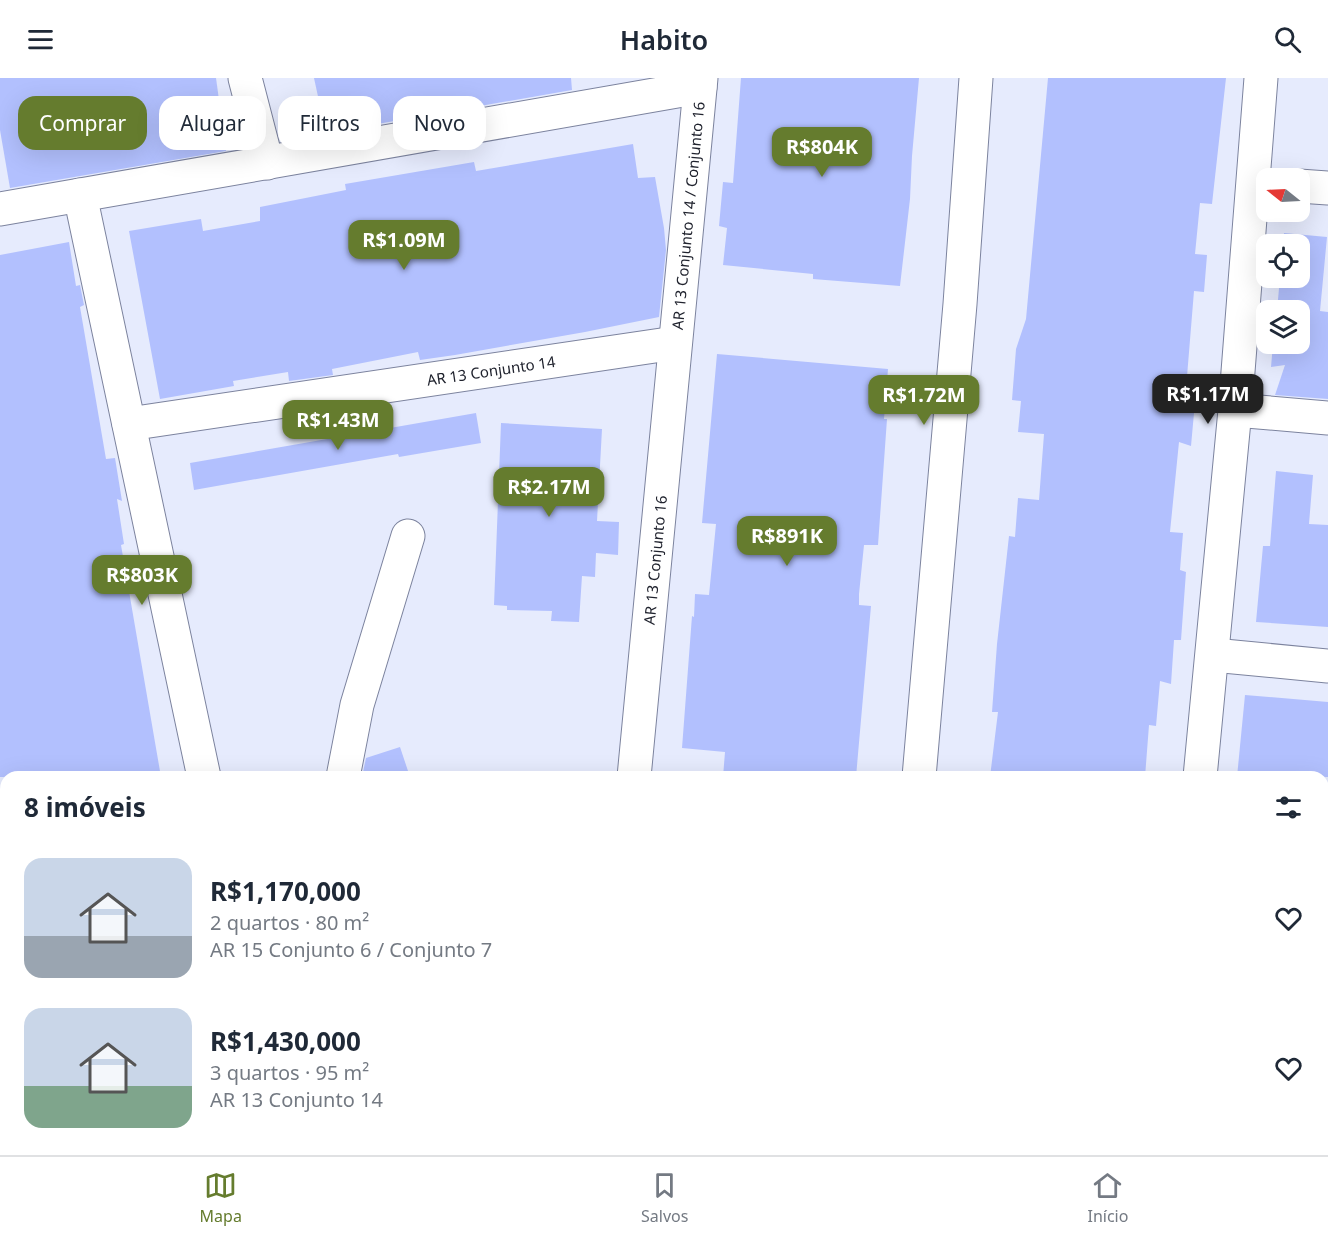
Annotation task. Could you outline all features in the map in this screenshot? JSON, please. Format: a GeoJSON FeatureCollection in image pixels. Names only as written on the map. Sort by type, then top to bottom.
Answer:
{"type":"FeatureCollection","features":[{"type":"Feature","properties":{"kind":"street"},"geometry":{"type":"LineString","coordinates":[[245,78],[267,163]]}},
{"type":"Feature","properties":{"kind":"street"},"geometry":{"type":"LineString","coordinates":[[920,771],[960,304],[976,78]]}},
{"type":"Feature","properties":{"kind":"street"},"geometry":{"type":"LineString","coordinates":[[1260,168],[1261,78]]}},
{"type":"Feature","properties":{"kind":"street"},"geometry":{"type":"LineString","coordinates":[[0,209],[267,163],[700,82]]}},
{"type":"Feature","properties":{"kind":"street","name":"AR 13 Conjunto 14 / Conjunto 16"},"geometry":{"type":"LineString","coordinates":[[675,343],[700,82]]}},
{"type":"Feature","properties":{"kind":"street"},"geometry":{"type":"LineString","coordinates":[[1310,187],[1328,188]]}},
{"type":"Feature","properties":{"kind":"street"},"geometry":{"type":"LineString","coordinates":[[80,195],[203,771]]}},
{"type":"Feature","properties":{"kind":"street"},"geometry":{"type":"LineString","coordinates":[[1201,771],[1235,410],[1256,219]]}},
{"type":"Feature","properties":{"kind":"street","name":"AR 13 Conjunto 14"},"geometry":{"type":"LineString","coordinates":[[129,424],[675,343]]}},
{"type":"Feature","properties":{"kind":"street","name":"AR 13 Conjunto 16"},"geometry":{"type":"LineString","coordinates":[[635,771],[675,343]]}},
{"type":"Feature","properties":{"kind":"street"},"geometry":{"type":"LineString","coordinates":[[1235,410],[1328,418]]}},
{"type":"Feature","properties":{"kind":"street"},"geometry":{"type":"LineString","coordinates":[[344,771],[357,705],[408,536]]}},
{"type":"Feature","properties":{"kind":"street"},"geometry":{"type":"LineString","coordinates":[[1213,655],[1328,666]]}},
{"type":"Feature","properties":{"kind":"building"},"geometry":{"type":"Polygon","coordinates":[[[0,78],[216,78],[218,96],[159,96],[159,150],[226,151],[10,188],[0,130],[0,78]]]}},
{"type":"Feature","properties":{"kind":"building"},"geometry":{"type":"Polygon","coordinates":[[[314,78],[571,78],[572,90],[486,105],[486,96],[393,96],[393,121],[381,123],[381,96],[318,96],[314,78]]]}},
{"type":"Feature","properties":{"kind":"building"},"geometry":{"type":"Polygon","coordinates":[[[741,78],[919,78],[910,199],[900,286],[813,279],[813,274],[723,265],[727,228],[719,226],[723,182],[733,183],[741,78]]]}},
{"type":"Feature","properties":{"kind":"building"},"geometry":{"type":"Polygon","coordinates":[[[1048,78],[1226,78],[1212,204],[1200,203],[1195,254],[1207,255],[1204,292],[1194,291],[1185,401],[1195,402],[1191,446],[1179,442],[1170,532],[1183,533],[1180,570],[1186,572],[1181,640],[1174,640],[1171,684],[1160,681],[1156,726],[1149,725],[1145,771],[991,771],[998,712],[992,712],[997,644],[1009,536],[1015,537],[1018,498],[1039,500],[1044,434],[1018,432],[1021,401],[1012,400],[1016,349],[1026,319],[1048,78]]]}},
{"type":"Feature","properties":{"kind":"building"},"geometry":{"type":"Polygon","coordinates":[[[633,144],[638,178],[655,177],[664,228],[666,250],[659,317],[455,355],[420,360],[418,352],[332,369],[333,375],[289,381],[288,372],[233,381],[234,386],[160,399],[129,231],[201,219],[203,231],[260,221],[260,207],[346,190],[345,184],[474,162],[476,171],[633,144]]]}},
{"type":"Feature","properties":{"kind":"building"},"geometry":{"type":"Polygon","coordinates":[[[1310,235],[1327,237],[1320,311],[1328,312],[1328,399],[1275,395],[1285,365],[1271,367],[1272,354],[1310,354],[1310,300],[1278,300],[1279,288],[1310,288],[1310,235]]]}},
{"type":"Feature","properties":{"kind":"building"},"geometry":{"type":"Polygon","coordinates":[[[69,242],[76,286],[80,285],[84,305],[80,307],[106,459],[115,458],[122,501],[117,499],[124,544],[121,545],[160,771],[0,771],[0,255],[69,242]]]}},
{"type":"Feature","properties":{"kind":"building"},"geometry":{"type":"Polygon","coordinates":[[[717,354],[888,369],[884,419],[887,419],[878,545],[864,545],[859,594],[859,605],[871,606],[857,771],[723,771],[725,752],[682,748],[695,594],[709,595],[716,524],[702,523],[717,354]]]}},
{"type":"Feature","properties":{"kind":"building"},"geometry":{"type":"Polygon","coordinates":[[[476,413],[481,443],[399,457],[398,454],[194,490],[190,463],[476,413]]]}},
{"type":"Feature","properties":{"kind":"building"},"geometry":{"type":"Polygon","coordinates":[[[501,423],[602,429],[597,521],[619,522],[618,555],[596,553],[595,577],[582,576],[579,622],[551,621],[552,611],[507,610],[507,606],[494,605],[501,423]]]}},
{"type":"Feature","properties":{"kind":"building"},"geometry":{"type":"Polygon","coordinates":[[[1276,471],[1313,475],[1309,524],[1328,525],[1328,627],[1256,622],[1263,546],[1270,546],[1276,471]]]}},
{"type":"Feature","properties":{"kind":"building"},"geometry":{"type":"Polygon","coordinates":[[[1245,695],[1328,702],[1328,771],[1238,771],[1245,695]]]}},
{"type":"Feature","properties":{"kind":"building"},"geometry":{"type":"Polygon","coordinates":[[[400,747],[408,771],[363,771],[366,758],[400,747]]]}}]}
